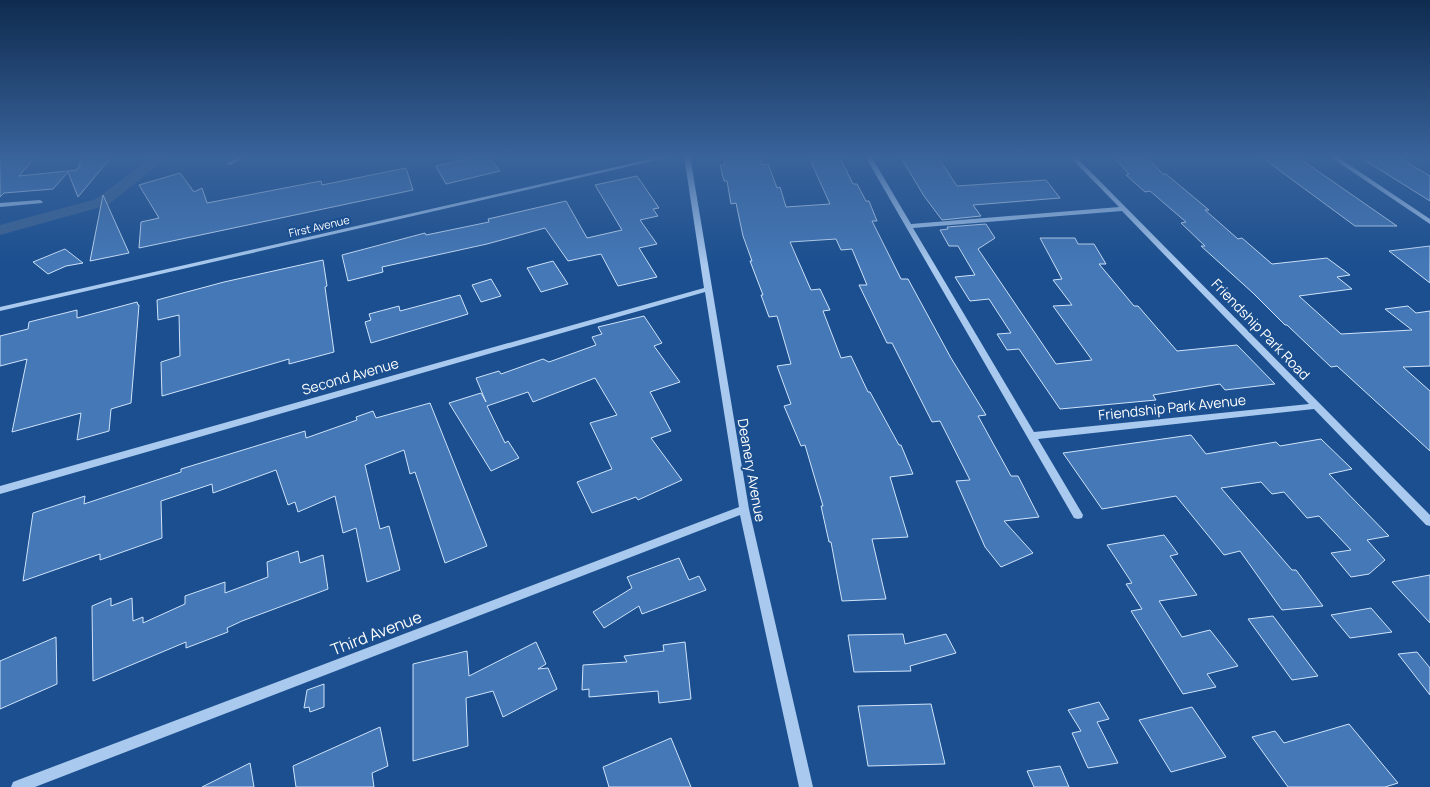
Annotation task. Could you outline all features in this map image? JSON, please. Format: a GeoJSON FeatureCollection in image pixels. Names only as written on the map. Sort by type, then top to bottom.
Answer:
{"type":"FeatureCollection","features":[{"type":"Feature","properties":{"kind":"street","name":"First Avenue"},"geometry":{"type":"LineString","coordinates":[[0,308],[509,193]]}},
{"type":"Feature","properties":{"kind":"street","name":"Deanery Avenue"},"geometry":{"type":"LineString","coordinates":[[693,193],[744,509],[806,787]]}},
{"type":"Feature","properties":{"kind":"street"},"geometry":{"type":"LineString","coordinates":[[890,193],[1078,515]]}},
{"type":"Feature","properties":{"kind":"street","name":"Friendship Park Road"},"geometry":{"type":"LineString","coordinates":[[1108,193],[1430,522]]}},
{"type":"Feature","properties":{"kind":"street"},"geometry":{"type":"LineString","coordinates":[[1387,193],[1430,222]]}},
{"type":"Feature","properties":{"kind":"street"},"geometry":{"type":"LineString","coordinates":[[0,205],[40,202]]}},
{"type":"Feature","properties":{"kind":"street"},"geometry":{"type":"LineString","coordinates":[[909,226],[1124,209]]}},
{"type":"Feature","properties":{"kind":"street","name":"Second Avenue"},"geometry":{"type":"LineString","coordinates":[[0,490],[708,289]]}},
{"type":"Feature","properties":{"kind":"street","name":"Friendship Park Avenue"},"geometry":{"type":"LineString","coordinates":[[1032,436],[1316,406]]}},
{"type":"Feature","properties":{"kind":"street","name":"Third Avenue"},"geometry":{"type":"LineString","coordinates":[[18,787],[744,509]]}},
{"type":"Feature","properties":{"kind":"building"},"geometry":{"type":"Polygon","coordinates":[[[144,193],[204,193],[207,203],[260,193],[400,193],[139,248],[141,222],[159,218],[144,193]]]}},
{"type":"Feature","properties":{"kind":"building"},"geometry":{"type":"Polygon","coordinates":[[[600,193],[648,193],[659,208],[653,209],[658,216],[640,220],[657,244],[639,248],[657,277],[618,286],[601,254],[568,261],[545,228],[487,244],[382,267],[383,272],[348,281],[342,255],[425,233],[426,235],[489,222],[488,219],[566,201],[587,238],[622,230],[600,193]]]}},
{"type":"Feature","properties":{"kind":"building"},"geometry":{"type":"Polygon","coordinates":[[[729,193],[782,193],[786,207],[830,204],[825,193],[862,193],[866,201],[869,201],[877,221],[872,221],[901,279],[908,279],[951,358],[986,415],[978,416],[1011,476],[1018,476],[1039,517],[1004,521],[1033,553],[1001,567],[985,547],[956,481],[970,480],[940,421],[932,422],[892,343],[887,343],[859,285],[867,285],[852,249],[841,250],[836,239],[790,242],[811,290],[820,289],[830,310],[823,311],[841,358],[851,356],[868,392],[870,392],[899,445],[901,445],[913,474],[890,477],[908,537],[872,539],[886,599],[842,601],[831,542],[829,542],[821,506],[823,506],[805,445],[801,446],[784,406],[791,404],[777,366],[791,364],[777,316],[769,317],[761,295],[763,295],[750,261],[752,261],[743,236],[736,203],[731,204],[729,193]]]}},
{"type":"Feature","properties":{"kind":"building"},"geometry":{"type":"Polygon","coordinates":[[[922,193],[1056,193],[1060,198],[973,205],[981,216],[942,220],[922,193]]]}},
{"type":"Feature","properties":{"kind":"building"},"geometry":{"type":"Polygon","coordinates":[[[1152,193],[1188,193],[1238,239],[1242,238],[1272,264],[1327,258],[1350,275],[1337,277],[1352,289],[1299,296],[1341,334],[1412,330],[1385,309],[1408,306],[1416,313],[1430,311],[1430,366],[1403,367],[1430,391],[1430,451],[1337,366],[1331,367],[1285,325],[1201,246],[1205,246],[1181,223],[1186,222],[1152,193]]]}},
{"type":"Feature","properties":{"kind":"building"},"geometry":{"type":"Polygon","coordinates":[[[1310,193],[1349,193],[1397,226],[1355,226],[1310,193]]]}},
{"type":"Feature","properties":{"kind":"building"},"geometry":{"type":"Polygon","coordinates":[[[1417,193],[1430,193],[1430,201],[1417,193]]]}},
{"type":"Feature","properties":{"kind":"building"},"geometry":{"type":"Polygon","coordinates":[[[103,195],[129,253],[90,261],[103,195]]]}},
{"type":"Feature","properties":{"kind":"building"},"geometry":{"type":"Polygon","coordinates":[[[986,224],[995,238],[978,249],[1056,364],[1092,360],[1053,306],[1072,305],[1053,280],[1062,279],[1040,238],[1075,238],[1078,244],[1094,244],[1106,264],[1099,264],[1134,306],[1138,306],[1177,351],[1237,345],[1275,384],[1225,390],[1220,384],[1153,395],[1156,400],[1060,409],[1019,349],[1007,350],[997,334],[1011,333],[989,299],[970,301],[955,277],[975,275],[958,246],[949,246],[940,230],[948,229],[947,227],[986,224]]]}},
{"type":"Feature","properties":{"kind":"building"},"geometry":{"type":"Polygon","coordinates":[[[1430,246],[1430,283],[1389,251],[1430,246]]]}},
{"type":"Feature","properties":{"kind":"building"},"geometry":{"type":"Polygon","coordinates":[[[65,249],[83,263],[66,266],[48,274],[33,262],[65,249]]]}},
{"type":"Feature","properties":{"kind":"building"},"geometry":{"type":"Polygon","coordinates":[[[323,260],[334,352],[289,364],[289,359],[162,396],[161,362],[180,356],[179,315],[158,320],[157,300],[224,282],[323,260]]]}},
{"type":"Feature","properties":{"kind":"building"},"geometry":{"type":"Polygon","coordinates":[[[553,261],[568,284],[541,292],[527,268],[553,261]]]}},
{"type":"Feature","properties":{"kind":"building"},"geometry":{"type":"Polygon","coordinates":[[[491,279],[501,296],[481,302],[472,285],[491,279]]]}},
{"type":"Feature","properties":{"kind":"building"},"geometry":{"type":"Polygon","coordinates":[[[460,295],[468,314],[371,343],[365,322],[371,320],[369,314],[399,306],[400,311],[460,295]]]}},
{"type":"Feature","properties":{"kind":"building"},"geometry":{"type":"Polygon","coordinates":[[[137,302],[139,305],[131,403],[111,409],[109,431],[77,440],[81,413],[12,432],[27,359],[0,366],[0,336],[28,329],[29,322],[77,310],[77,318],[137,302]]]}},
{"type":"Feature","properties":{"kind":"building"},"geometry":{"type":"Polygon","coordinates":[[[644,316],[662,343],[654,346],[680,382],[650,392],[671,431],[651,438],[682,480],[638,500],[636,497],[592,513],[577,482],[612,469],[590,423],[617,415],[595,378],[533,402],[528,392],[487,406],[505,443],[508,441],[519,458],[491,471],[449,403],[481,393],[486,402],[476,378],[499,371],[501,374],[543,359],[549,362],[596,345],[592,337],[602,334],[598,327],[644,316]]]}},
{"type":"Feature","properties":{"kind":"building"},"geometry":{"type":"Polygon","coordinates":[[[430,403],[487,546],[445,563],[415,472],[410,474],[404,450],[365,465],[380,529],[389,526],[400,570],[367,582],[356,528],[343,533],[335,496],[298,512],[295,502],[288,505],[276,470],[213,493],[212,484],[161,501],[162,538],[100,560],[100,554],[23,581],[33,513],[85,496],[84,504],[181,472],[181,469],[305,431],[306,438],[357,420],[356,417],[373,411],[376,418],[430,403]]]}},
{"type":"Feature","properties":{"kind":"building"},"geometry":{"type":"Polygon","coordinates":[[[1191,435],[1206,454],[1276,442],[1280,446],[1321,439],[1352,469],[1329,474],[1389,536],[1367,540],[1385,560],[1369,574],[1351,577],[1331,553],[1351,550],[1319,516],[1307,518],[1284,492],[1272,494],[1261,482],[1221,488],[1292,570],[1296,570],[1323,606],[1282,610],[1240,551],[1224,555],[1176,496],[1102,509],[1063,453],[1191,435]]]}},
{"type":"Feature","properties":{"kind":"building"},"geometry":{"type":"Polygon","coordinates":[[[1164,535],[1178,554],[1170,556],[1197,595],[1159,601],[1182,637],[1210,630],[1238,666],[1207,674],[1216,687],[1183,694],[1131,611],[1142,609],[1126,584],[1132,583],[1107,545],[1164,535]]]}},
{"type":"Feature","properties":{"kind":"building"},"geometry":{"type":"Polygon","coordinates":[[[298,551],[300,563],[323,555],[328,589],[242,621],[227,628],[228,632],[186,648],[186,642],[93,681],[92,606],[111,598],[111,606],[132,598],[133,621],[143,617],[143,623],[185,604],[185,596],[225,582],[225,593],[268,577],[267,562],[298,551]]]}},
{"type":"Feature","properties":{"kind":"building"},"geometry":{"type":"Polygon","coordinates":[[[679,558],[689,580],[699,576],[706,590],[642,614],[639,606],[604,628],[593,612],[632,588],[627,577],[679,558]]]}},
{"type":"Feature","properties":{"kind":"building"},"geometry":{"type":"Polygon","coordinates":[[[1430,575],[1430,623],[1392,582],[1430,575]]]}},
{"type":"Feature","properties":{"kind":"building"},"geometry":{"type":"Polygon","coordinates":[[[1371,608],[1392,632],[1350,638],[1331,615],[1371,608]]]}},
{"type":"Feature","properties":{"kind":"building"},"geometry":{"type":"Polygon","coordinates":[[[1273,616],[1318,676],[1292,680],[1248,619],[1273,616]]]}},
{"type":"Feature","properties":{"kind":"building"},"geometry":{"type":"Polygon","coordinates":[[[903,634],[905,644],[946,634],[956,653],[910,666],[911,671],[854,672],[848,635],[903,634]]]}},
{"type":"Feature","properties":{"kind":"building"},"geometry":{"type":"Polygon","coordinates":[[[56,637],[57,684],[0,709],[0,661],[56,637]]]}},
{"type":"Feature","properties":{"kind":"building"},"geometry":{"type":"Polygon","coordinates":[[[536,642],[546,664],[538,669],[548,668],[557,689],[503,717],[493,691],[466,698],[468,746],[413,761],[413,664],[467,651],[469,676],[536,642]]]}},
{"type":"Feature","properties":{"kind":"building"},"geometry":{"type":"Polygon","coordinates":[[[685,642],[691,699],[659,703],[658,691],[589,697],[589,689],[582,690],[583,665],[627,662],[624,656],[664,651],[663,645],[685,642]]]}},
{"type":"Feature","properties":{"kind":"building"},"geometry":{"type":"Polygon","coordinates":[[[1417,652],[1430,668],[1430,695],[1398,654],[1417,652]]]}},
{"type":"Feature","properties":{"kind":"building"},"geometry":{"type":"Polygon","coordinates":[[[324,684],[324,707],[310,712],[309,707],[304,708],[307,690],[324,684]]]}},
{"type":"Feature","properties":{"kind":"building"},"geometry":{"type":"Polygon","coordinates":[[[1099,702],[1109,719],[1097,722],[1118,763],[1088,768],[1072,733],[1081,731],[1068,710],[1099,702]]]}},
{"type":"Feature","properties":{"kind":"building"},"geometry":{"type":"Polygon","coordinates":[[[931,704],[945,764],[868,766],[858,706],[931,704]]]}},
{"type":"Feature","properties":{"kind":"building"},"geometry":{"type":"Polygon","coordinates":[[[1192,707],[1226,757],[1171,772],[1139,720],[1192,707]]]}},
{"type":"Feature","properties":{"kind":"building"},"geometry":{"type":"Polygon","coordinates":[[[1349,724],[1398,783],[1385,787],[1288,787],[1252,737],[1275,731],[1284,743],[1349,724]]]}},
{"type":"Feature","properties":{"kind":"building"},"geometry":{"type":"Polygon","coordinates":[[[380,727],[388,766],[372,773],[374,787],[296,787],[293,766],[380,727]]]}},
{"type":"Feature","properties":{"kind":"building"},"geometry":{"type":"Polygon","coordinates":[[[671,738],[691,787],[609,787],[603,767],[671,738]]]}},
{"type":"Feature","properties":{"kind":"building"},"geometry":{"type":"Polygon","coordinates":[[[250,763],[254,787],[202,787],[250,763]]]}},
{"type":"Feature","properties":{"kind":"building"},"geometry":{"type":"Polygon","coordinates":[[[1060,766],[1069,787],[1034,787],[1027,771],[1060,766]]]}},
{"type":"Feature","properties":{"kind":"waterway"},"geometry":{"type":"LineString","coordinates":[[0,230],[102,202],[114,193]]}}]}
